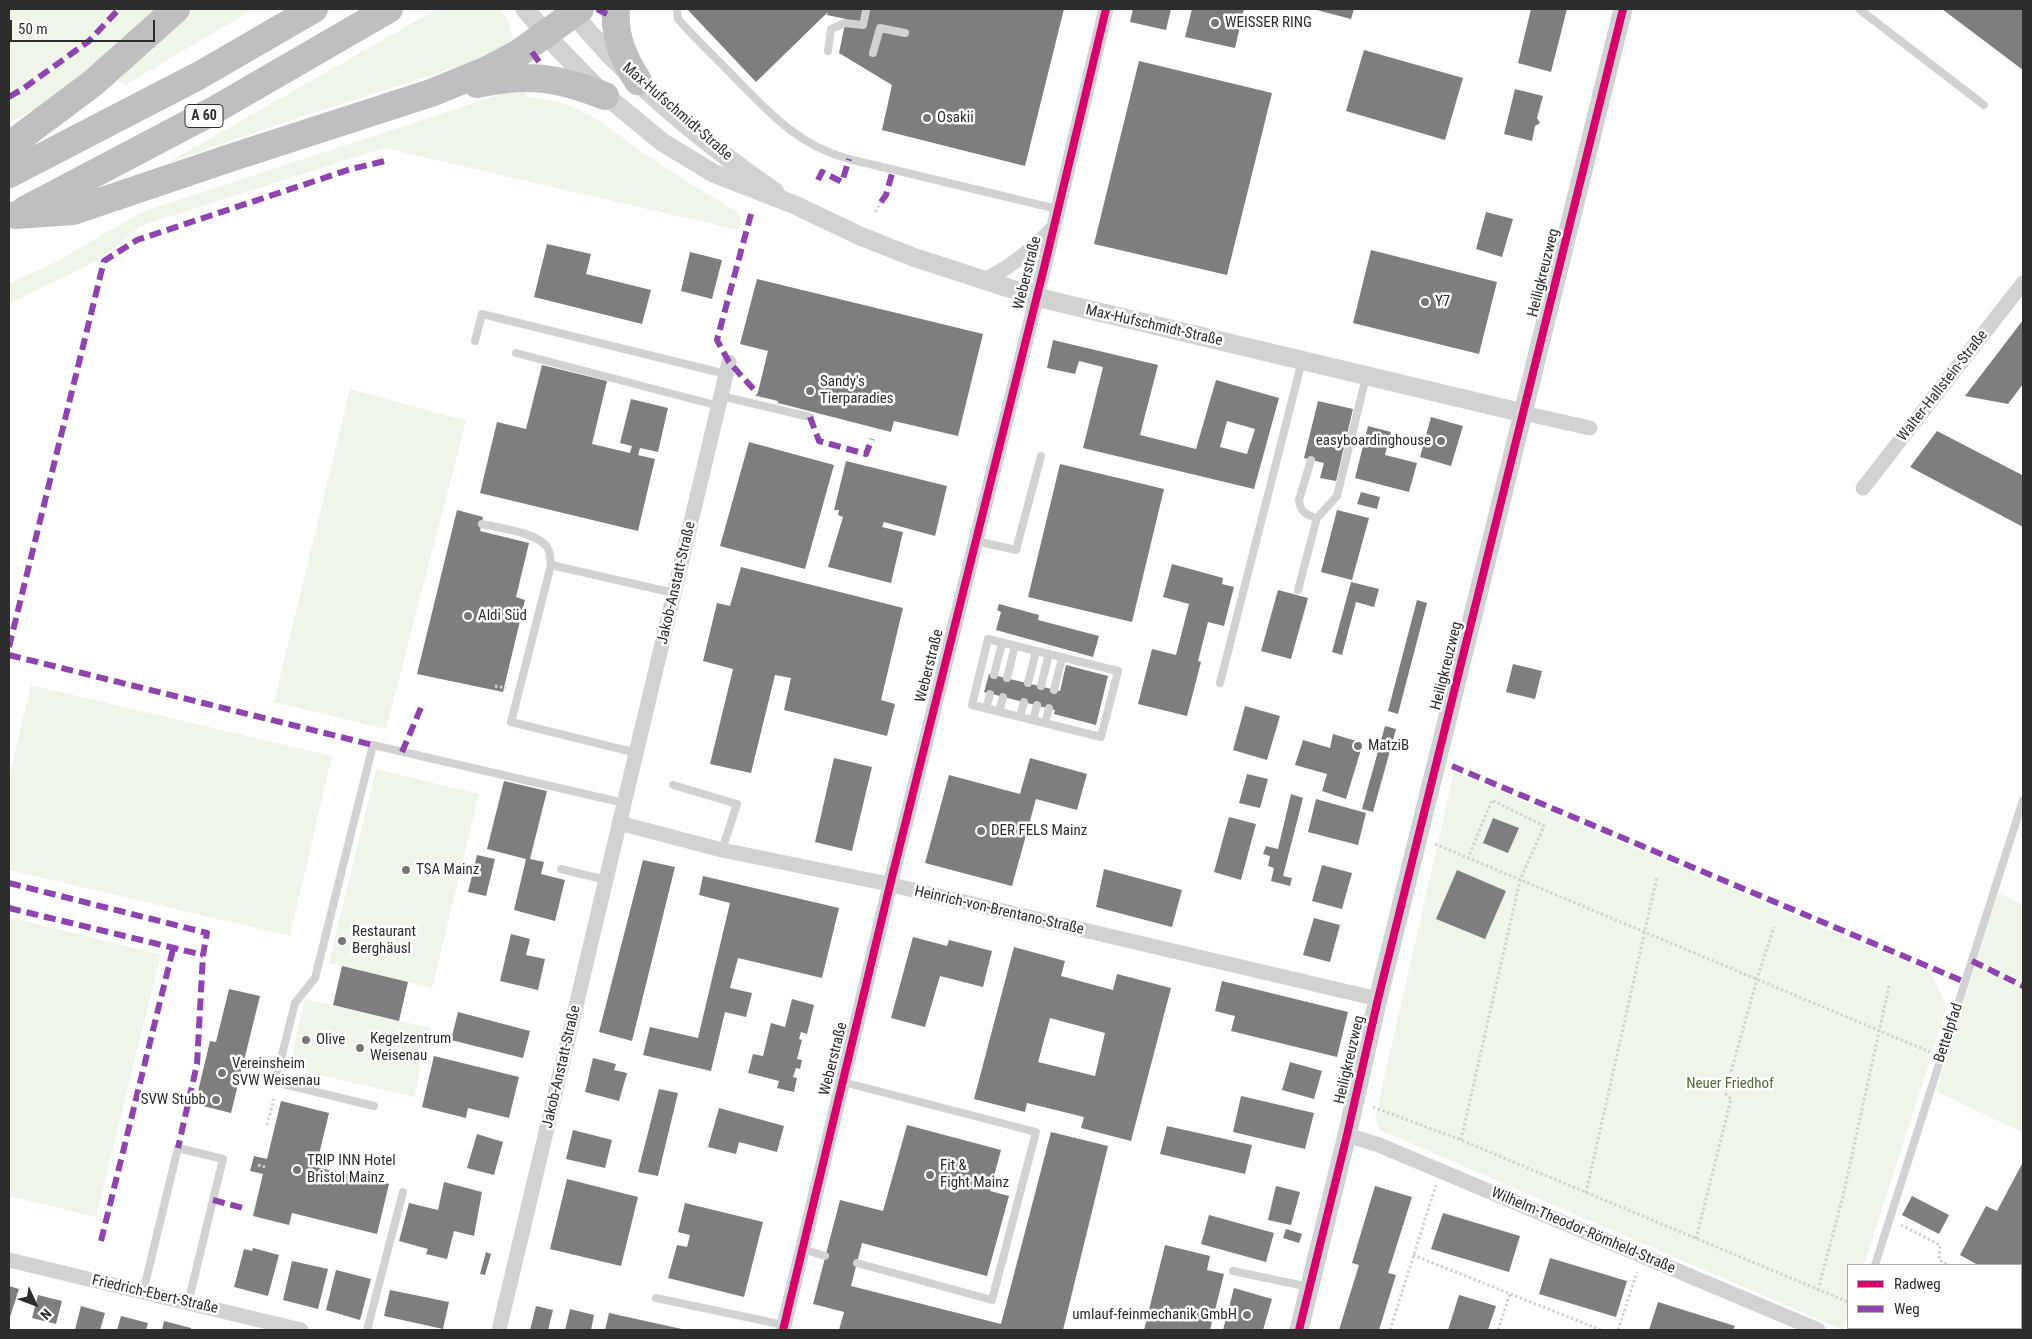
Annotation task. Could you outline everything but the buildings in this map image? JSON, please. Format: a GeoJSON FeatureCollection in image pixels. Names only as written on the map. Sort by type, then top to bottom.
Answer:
{"type":"FeatureCollection","features":[{"type":"Feature","properties":{"kind":"highway"},"geometry":{"type":"LineString","coordinates":[[9,146],[93,83],[176,9]]}},
{"type":"Feature","properties":{"kind":"highway","name":"A 60"},"geometry":{"type":"LineString","coordinates":[[9,174],[200,75],[314,9]]}},
{"type":"Feature","properties":{"kind":"highway","name":"A 60"},"geometry":{"type":"LineString","coordinates":[[12,216],[211,112],[389,9]]}},
{"type":"Feature","properties":{"kind":"highway"},"geometry":{"type":"LineString","coordinates":[[616,9],[616,28],[620,47],[628,66],[638,81]]}},
{"type":"Feature","properties":{"kind":"highway"},"geometry":{"type":"LineString","coordinates":[[12,216],[73,211],[233,156],[431,93],[485,71],[519,53],[574,11]]}},
{"type":"Feature","properties":{"kind":"highway"},"geometry":{"type":"LineString","coordinates":[[431,93],[496,80],[531,77],[556,80],[605,96]]}},
{"type":"Feature","properties":{"kind":"street","name":"Max-Hufschmidt-Straße"},"geometry":{"type":"LineString","coordinates":[[525,9],[605,96],[662,142],[691,161],[735,184],[795,205],[860,236],[982,281],[1036,298],[1523,413]]}},
{"type":"Feature","properties":{"kind":"street","name":"Weberstraße"},"geometry":{"type":"LineString","coordinates":[[783,1328],[1106,9]]}},
{"type":"Feature","properties":{"kind":"street","name":"Heiligkreuzweg"},"geometry":{"type":"LineString","coordinates":[[1299,1330],[1378,999],[1623,9]]}},
{"type":"Feature","properties":{"kind":"street","name":"Max-Hufschmidt-Straße"},"geometry":{"type":"LineString","coordinates":[[574,11],[638,81],[701,136],[759,181],[795,205]]}},
{"type":"Feature","properties":{"kind":"street","name":"Weberstraße"},"geometry":{"type":"LineString","coordinates":[[982,281],[1000,273],[1020,260],[1052,229]]}},
{"type":"Feature","properties":{"kind":"street","name":"Walter-Hallstein-Straße"},"geometry":{"type":"LineString","coordinates":[[1863,488],[2023,283]]}},
{"type":"Feature","properties":{"kind":"street","name":"Jakob-Anstatt-Straße"},"geometry":{"type":"LineString","coordinates":[[499,1330],[728,368]]}},
{"type":"Feature","properties":{"kind":"street"},"geometry":{"type":"LineString","coordinates":[[1523,413],[1590,428]]}},
{"type":"Feature","properties":{"kind":"street","name":"Heinrich-von-Brentano-Straße"},"geometry":{"type":"LineString","coordinates":[[619,822],[722,850],[890,885],[1378,999]]}},
{"type":"Feature","properties":{"kind":"street","name":"Wilhelm-Theodor-Römheld-Straße"},"geometry":{"type":"LineString","coordinates":[[1347,1135],[1379,1145],[1818,1330]]}},
{"type":"Feature","properties":{"kind":"street","name":"Friedrich-Ebert-Straße"},"geometry":{"type":"LineString","coordinates":[[9,1260],[301,1330]]}},
{"type":"Feature","properties":{"kind":"lane"},"geometry":{"type":"LineString","coordinates":[[677,9],[678,19],[776,120],[796,136],[816,147],[844,157],[1057,209]]}},
{"type":"Feature","properties":{"kind":"lane"},"geometry":{"type":"LineString","coordinates":[[1859,9],[1984,105]]}},
{"type":"Feature","properties":{"kind":"lane"},"geometry":{"type":"LineString","coordinates":[[828,51],[831,29],[845,23],[863,25],[866,11]]}},
{"type":"Feature","properties":{"kind":"lane"},"geometry":{"type":"LineString","coordinates":[[873,52],[880,28],[906,33]]}},
{"type":"Feature","properties":{"kind":"lane"},"geometry":{"type":"LineString","coordinates":[[475,341],[482,314],[728,368]]}},
{"type":"Feature","properties":{"kind":"lane"},"geometry":{"type":"LineString","coordinates":[[516,353],[720,401],[810,417]]}},
{"type":"Feature","properties":{"kind":"lane"},"geometry":{"type":"LineString","coordinates":[[1220,683],[1302,362]]}},
{"type":"Feature","properties":{"kind":"lane"},"geometry":{"type":"LineString","coordinates":[[1298,590],[1317,518],[1337,496],[1366,376]]}},
{"type":"Feature","properties":{"kind":"lane"},"geometry":{"type":"LineString","coordinates":[[976,541],[1016,550],[1041,456]]}},
{"type":"Feature","properties":{"kind":"lane"},"geometry":{"type":"LineString","coordinates":[[1310,460],[1299,500],[1300,507],[1309,516],[1317,518]]}},
{"type":"Feature","properties":{"kind":"lane"},"geometry":{"type":"LineString","coordinates":[[482,524],[534,537],[543,542],[548,549],[550,565],[511,722],[636,753]]}},
{"type":"Feature","properties":{"kind":"lane"},"geometry":{"type":"LineString","coordinates":[[550,565],[674,593]]}},
{"type":"Feature","properties":{"kind":"lane"},"geometry":{"type":"LineString","coordinates":[[988,639],[1002,643],[1118,671],[1101,737],[972,705],[988,639]]}},
{"type":"Feature","properties":{"kind":"lane"},"geometry":{"type":"LineString","coordinates":[[994,675],[1002,643]]}},
{"type":"Feature","properties":{"kind":"lane"},"geometry":{"type":"LineString","coordinates":[[1007,678],[1015,646]]}},
{"type":"Feature","properties":{"kind":"lane"},"geometry":{"type":"LineString","coordinates":[[1028,683],[1036,651]]}},
{"type":"Feature","properties":{"kind":"lane"},"geometry":{"type":"LineString","coordinates":[[1042,686],[1049,654]]}},
{"type":"Feature","properties":{"kind":"lane"},"geometry":{"type":"LineString","coordinates":[[1054,690],[1062,658]]}},
{"type":"Feature","properties":{"kind":"lane"},"geometry":{"type":"LineString","coordinates":[[986,709],[990,694]]}},
{"type":"Feature","properties":{"kind":"lane"},"geometry":{"type":"LineString","coordinates":[[999,712],[1003,697]]}},
{"type":"Feature","properties":{"kind":"lane"},"geometry":{"type":"LineString","coordinates":[[1020,717],[1024,702]]}},
{"type":"Feature","properties":{"kind":"lane"},"geometry":{"type":"LineString","coordinates":[[1033,720],[1037,705]]}},
{"type":"Feature","properties":{"kind":"lane"},"geometry":{"type":"LineString","coordinates":[[1045,723],[1049,708]]}},
{"type":"Feature","properties":{"kind":"lane"},"geometry":{"type":"LineString","coordinates":[[374,1106],[275,1082],[295,1003],[315,978],[373,745],[624,803]]}},
{"type":"Feature","properties":{"kind":"lane"},"geometry":{"type":"LineString","coordinates":[[673,785],[737,804],[722,850]]}},
{"type":"Feature","properties":{"kind":"lane","name":"Bettelpfad"},"geometry":{"type":"LineString","coordinates":[[1875,1264],[2023,800]]}},
{"type":"Feature","properties":{"kind":"lane"},"geometry":{"type":"LineString","coordinates":[[561,869],[606,880]]}},
{"type":"Feature","properties":{"kind":"lane"},"geometry":{"type":"LineString","coordinates":[[843,1082],[1036,1132],[992,1300],[857,1263]]}},
{"type":"Feature","properties":{"kind":"lane"},"geometry":{"type":"LineString","coordinates":[[143,1292],[178,1148],[196,1152],[223,1159],[188,1303]]}},
{"type":"Feature","properties":{"kind":"lane"},"geometry":{"type":"LineString","coordinates":[[367,1330],[403,1192]]}},
{"type":"Feature","properties":{"kind":"lane"},"geometry":{"type":"LineString","coordinates":[[802,1249],[826,1256]]}},
{"type":"Feature","properties":{"kind":"lane"},"geometry":{"type":"LineString","coordinates":[[1232,1271],[1309,1287]]}},
{"type":"Feature","properties":{"kind":"lane"},"geometry":{"type":"LineString","coordinates":[[656,1298],[783,1328]]}},
{"type":"Feature","properties":{"kind":"path"},"geometry":{"type":"LineString","coordinates":[[875,212],[881,202]]}},
{"type":"Feature","properties":{"kind":"path"},"geometry":{"type":"LineString","coordinates":[[1461,1140],[1520,880],[1544,826],[1492,800],[1468,858]]}},
{"type":"Feature","properties":{"kind":"path"},"geometry":{"type":"LineString","coordinates":[[1432,843],[1941,1057]]}},
{"type":"Feature","properties":{"kind":"path"},"geometry":{"type":"LineString","coordinates":[[1586,1193],[1657,877]]}},
{"type":"Feature","properties":{"kind":"path"},"geometry":{"type":"LineString","coordinates":[[1696,1239],[1731,1099],[1725,1093],[1757,979],[1774,927]]}},
{"type":"Feature","properties":{"kind":"path"},"geometry":{"type":"LineString","coordinates":[[1818,1290],[1843,1196],[1889,986]]}},
{"type":"Feature","properties":{"kind":"path"},"geometry":{"type":"LineString","coordinates":[[267,1124],[274,1099]]}},
{"type":"Feature","properties":{"kind":"path"},"geometry":{"type":"LineString","coordinates":[[1373,1107],[1461,1140],[1847,1302]]}},
{"type":"Feature","properties":{"kind":"path"},"geometry":{"type":"LineString","coordinates":[[258,1165],[265,1167]]}},
{"type":"Feature","properties":{"kind":"path"},"geometry":{"type":"LineString","coordinates":[[1390,1330],[1440,1171]]}},
{"type":"Feature","properties":{"kind":"path"},"geometry":{"type":"LineString","coordinates":[[1889,1219],[1940,1245],[1939,1260],[1948,1264]]}},
{"type":"Feature","properties":{"kind":"path"},"geometry":{"type":"LineString","coordinates":[[1413,1255],[1601,1330]]}},
{"type":"Feature","properties":{"kind":"path"},"geometry":{"type":"LineString","coordinates":[[1618,1330],[1643,1256]]}},
{"type":"Feature","properties":{"kind":"path"},"geometry":{"type":"LineString","coordinates":[[1498,1330],[1510,1294]]}},
{"type":"Feature","properties":{"kind":"green space"},"geometry":{"type":"Polygon","coordinates":[[[9,9],[161,9],[52,100],[9,123],[9,9]]]}},
{"type":"Feature","properties":{"kind":"green space"},"geometry":{"type":"Polygon","coordinates":[[[192,9],[254,9],[125,85],[123,82],[120,83],[118,80],[192,9]]]}},
{"type":"Feature","properties":{"kind":"green space"},"geometry":{"type":"Polygon","coordinates":[[[437,9],[500,9],[508,21],[515,45],[497,54],[297,118],[169,163],[169,162],[437,9]]]}},
{"type":"Feature","properties":{"kind":"green space"},"geometry":{"type":"Polygon","coordinates":[[[526,86],[525,97],[545,99],[563,104],[593,117],[662,165],[739,213],[741,224],[738,230],[384,148],[140,226],[106,256],[9,304],[9,283],[52,264],[142,212],[526,86]]]}},
{"type":"Feature","properties":{"kind":"green space"},"geometry":{"type":"Polygon","coordinates":[[[350,389],[466,421],[386,729],[274,702],[350,389]]]}},
{"type":"Feature","properties":{"kind":"green space"},"geometry":{"type":"Polygon","coordinates":[[[31,685],[332,756],[290,936],[9,870],[9,777],[31,685]]]}},
{"type":"Feature","properties":{"kind":"green space","name":"TSA Mainz"},"geometry":{"type":"Polygon","coordinates":[[[376,769],[479,794],[432,988],[329,963],[376,769]]]}},
{"type":"Feature","properties":{"kind":"green space","name":"Neuer Friedhof"},"geometry":{"type":"Polygon","coordinates":[[[1454,772],[1931,973],[1947,1007],[1864,1264],[1847,1264],[1847,1318],[1843,1330],[1380,1130],[1375,1118],[1454,772]]]}},
{"type":"Feature","properties":{"kind":"green space"},"geometry":{"type":"Polygon","coordinates":[[[1998,893],[2023,905],[2023,1133],[1936,1091],[1998,893]]]}},
{"type":"Feature","properties":{"kind":"green space"},"geometry":{"type":"Polygon","coordinates":[[[9,917],[161,955],[96,1217],[9,1196],[9,917]]]}},
{"type":"Feature","properties":{"kind":"green space","name":"Kegelzentrum Weisenau"},"geometry":{"type":"Polygon","coordinates":[[[305,999],[430,1028],[414,1097],[289,1068],[305,999]]]}},
{"type":"Feature","properties":{"kind":"marked path"},"geometry":{"type":"LineString","coordinates":[[9,97],[89,41],[119,9]]}},
{"type":"Feature","properties":{"kind":"marked path"},"geometry":{"type":"LineString","coordinates":[[597,9],[607,14]]}},
{"type":"Feature","properties":{"kind":"marked path"},"geometry":{"type":"LineString","coordinates":[[532,52],[542,66]]}},
{"type":"Feature","properties":{"kind":"marked path"},"geometry":{"type":"LineString","coordinates":[[818,180],[822,172],[842,182],[849,159]]}},
{"type":"Feature","properties":{"kind":"marked path"},"geometry":{"type":"LineString","coordinates":[[9,647],[104,261],[137,240],[351,169],[385,161]]}},
{"type":"Feature","properties":{"kind":"marked path"},"geometry":{"type":"LineString","coordinates":[[881,202],[886,195],[893,170]]}},
{"type":"Feature","properties":{"kind":"marked path"},"geometry":{"type":"LineString","coordinates":[[751,214],[717,340],[729,362],[758,394]]}},
{"type":"Feature","properties":{"kind":"marked path"},"geometry":{"type":"LineString","coordinates":[[810,417],[819,441],[866,454],[872,439]]}},
{"type":"Feature","properties":{"kind":"marked path"},"geometry":{"type":"LineString","coordinates":[[9,655],[373,745]]}},
{"type":"Feature","properties":{"kind":"marked path"},"geometry":{"type":"LineString","coordinates":[[402,752],[423,703]]}},
{"type":"Feature","properties":{"kind":"marked path"},"geometry":{"type":"LineString","coordinates":[[1452,766],[1965,982]]}},
{"type":"Feature","properties":{"kind":"marked path"},"geometry":{"type":"LineString","coordinates":[[9,883],[207,933],[203,955],[197,1064],[178,1148]]}},
{"type":"Feature","properties":{"kind":"marked path"},"geometry":{"type":"LineString","coordinates":[[9,908],[203,955]]}},
{"type":"Feature","properties":{"kind":"marked path"},"geometry":{"type":"LineString","coordinates":[[101,1241],[173,949]]}},
{"type":"Feature","properties":{"kind":"marked path"},"geometry":{"type":"LineString","coordinates":[[1972,961],[2023,986]]}},
{"type":"Feature","properties":{"kind":"marked path"},"geometry":{"type":"LineString","coordinates":[[213,1200],[247,1209]]}},
{"type":"Feature","properties":{"kind":"cycle path"},"geometry":{"type":"LineString","coordinates":[[783,1330],[890,885],[1044,268],[1106,9]]}},
{"type":"Feature","properties":{"kind":"cycle path"},"geometry":{"type":"LineString","coordinates":[[1299,1330],[1378,999],[1623,9]]}},
{"type":"Feature","properties":{"kind":"place","name":"WEISSER RING"},"geometry":{"type":"Point","coordinates":[1215,23]}},
{"type":"Feature","properties":{"kind":"place","name":"Osakii"},"geometry":{"type":"Point","coordinates":[927,118]}},
{"type":"Feature","properties":{"kind":"place","name":"Y7"},"geometry":{"type":"Point","coordinates":[1425,302]}},
{"type":"Feature","properties":{"kind":"place","name":"Sandy's Tierparadies"},"geometry":{"type":"Point","coordinates":[810,391]}},
{"type":"Feature","properties":{"kind":"place","name":"easyboardinghouse"},"geometry":{"type":"Point","coordinates":[1441,441]}},
{"type":"Feature","properties":{"kind":"place","name":"Aldi Süd"},"geometry":{"type":"Point","coordinates":[468,616]}},
{"type":"Feature","properties":{"kind":"place","name":"MatziB"},"geometry":{"type":"Point","coordinates":[1358,746]}},
{"type":"Feature","properties":{"kind":"place","name":"DER FELS Mainz"},"geometry":{"type":"Point","coordinates":[981,831]}},
{"type":"Feature","properties":{"kind":"place","name":"TSA Mainz"},"geometry":{"type":"Point","coordinates":[406,870]}},
{"type":"Feature","properties":{"kind":"place","name":"Restaurant Berghäusl"},"geometry":{"type":"Point","coordinates":[342,941]}},
{"type":"Feature","properties":{"kind":"place","name":"Olive"},"geometry":{"type":"Point","coordinates":[306,1040]}},
{"type":"Feature","properties":{"kind":"place","name":"Kegelzentrum Weisenau"},"geometry":{"type":"Point","coordinates":[360,1048]}},
{"type":"Feature","properties":{"kind":"place","name":"Vereinsheim SVW Weisenau"},"geometry":{"type":"Point","coordinates":[222,1073]}},
{"type":"Feature","properties":{"kind":"place","name":"SVW Stubb"},"geometry":{"type":"Point","coordinates":[216,1100]}},
{"type":"Feature","properties":{"kind":"place","name":"TRIP INN Hotel Bristol Mainz"},"geometry":{"type":"Point","coordinates":[297,1170]}},
{"type":"Feature","properties":{"kind":"place","name":"Fit & Fight Mainz"},"geometry":{"type":"Point","coordinates":[930,1175]}},
{"type":"Feature","properties":{"kind":"place","name":"umlauf-feinmechanik GmbH"},"geometry":{"type":"Point","coordinates":[1247,1315]}}]}
